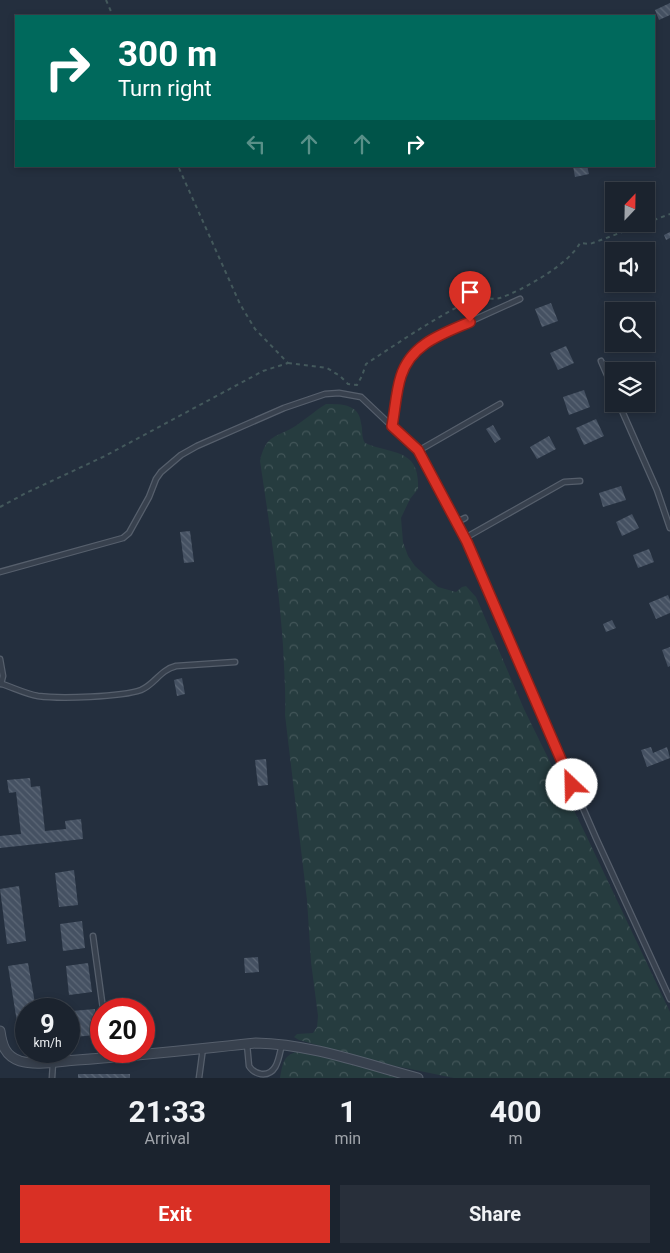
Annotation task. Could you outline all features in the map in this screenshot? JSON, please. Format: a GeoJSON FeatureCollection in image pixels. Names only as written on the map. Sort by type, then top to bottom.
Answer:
{"type":"FeatureCollection","features":[{"type":"Feature","properties":{"kind":"street"},"geometry":{"type":"LineString","coordinates":[[0,1031],[2,1045],[6,1052],[15,1058]]}},
{"type":"Feature","properties":{"kind":"street"},"geometry":{"type":"LineString","coordinates":[[155,1051],[247,1044],[282,1044],[310,1049],[418,1078]]}},
{"type":"Feature","properties":{"kind":"lane"},"geometry":{"type":"LineString","coordinates":[[392,426],[401,376],[412,355],[436,337],[520,299]]}},
{"type":"Feature","properties":{"kind":"lane"},"geometry":{"type":"LineString","coordinates":[[601,361],[605,370]]}},
{"type":"Feature","properties":{"kind":"lane"},"geometry":{"type":"LineString","coordinates":[[0,572],[124,538],[149,497],[160,472],[181,455],[197,446],[284,408],[325,394],[339,394],[361,398],[418,450],[458,522],[596,838],[670,999]]}},
{"type":"Feature","properties":{"kind":"lane"},"geometry":{"type":"LineString","coordinates":[[418,450],[500,404]]}},
{"type":"Feature","properties":{"kind":"lane"},"geometry":{"type":"LineString","coordinates":[[623,412],[657,490],[670,528]]}},
{"type":"Feature","properties":{"kind":"lane"},"geometry":{"type":"LineString","coordinates":[[465,538],[564,482],[580,481]]}},
{"type":"Feature","properties":{"kind":"lane"},"geometry":{"type":"LineString","coordinates":[[458,522],[465,518]]}},
{"type":"Feature","properties":{"kind":"lane"},"geometry":{"type":"LineString","coordinates":[[0,659],[3,676],[1,685],[38,696],[108,695],[135,692],[144,689],[166,669],[176,666],[235,662]]}},
{"type":"Feature","properties":{"kind":"lane"},"geometry":{"type":"LineString","coordinates":[[93,936],[101,998]]}},
{"type":"Feature","properties":{"kind":"lane"},"geometry":{"type":"LineString","coordinates":[[247,1044],[249,1066],[260,1074],[266,1074],[274,1070],[282,1044]]}},
{"type":"Feature","properties":{"kind":"lane"},"geometry":{"type":"LineString","coordinates":[[199,1078],[203,1048]]}},
{"type":"Feature","properties":{"kind":"lane"},"geometry":{"type":"LineString","coordinates":[[52,1063],[52,1078]]}},
{"type":"Feature","properties":{"kind":"path"},"geometry":{"type":"LineString","coordinates":[[106,0],[113,15]]}},
{"type":"Feature","properties":{"kind":"path"},"geometry":{"type":"LineString","coordinates":[[178,167],[240,304],[256,329],[288,363]]}},
{"type":"Feature","properties":{"kind":"path"},"geometry":{"type":"LineString","coordinates":[[655,219],[670,214]]}},
{"type":"Feature","properties":{"kind":"path"},"geometry":{"type":"LineString","coordinates":[[0,507],[105,456],[263,370],[288,363],[326,368],[340,376],[348,384],[357,385],[366,364],[411,334],[476,298],[498,299],[546,276],[575,252],[580,243],[590,244],[621,232]]}},
{"type":"Feature","properties":{"kind":"green space"},"geometry":{"type":"Polygon","coordinates":[[[326,404],[349,406],[360,417],[365,443],[403,455],[414,466],[418,489],[410,499],[401,518],[403,542],[408,556],[415,566],[438,587],[456,592],[466,586],[476,597],[524,709],[670,1012],[670,1078],[454,1078],[381,1063],[294,1037],[297,1034],[313,1033],[317,1027],[318,1016],[311,962],[307,900],[285,715],[283,646],[279,600],[260,461],[262,452],[273,437],[297,425],[326,404]]]}},
{"type":"Feature","properties":{"kind":"green space"},"geometry":{"type":"Polygon","coordinates":[[[299,1051],[311,1052],[406,1078],[280,1078],[283,1064],[287,1057],[299,1051]]]}},
{"type":"Feature","properties":{"kind":"building"},"geometry":{"type":"Polygon","coordinates":[[[670,3],[670,15],[659,20],[655,10],[670,3]]]}},
{"type":"Feature","properties":{"kind":"building"},"geometry":{"type":"Polygon","coordinates":[[[573,167],[587,167],[589,174],[575,177],[573,167]]]}},
{"type":"Feature","properties":{"kind":"building"},"geometry":{"type":"Polygon","coordinates":[[[670,232],[670,238],[666,240],[664,235],[670,232]]]}},
{"type":"Feature","properties":{"kind":"building"},"geometry":{"type":"Polygon","coordinates":[[[551,303],[558,321],[542,327],[535,309],[551,303]]]}},
{"type":"Feature","properties":{"kind":"building"},"geometry":{"type":"Polygon","coordinates":[[[566,346],[574,363],[558,370],[550,353],[566,346]]]}},
{"type":"Feature","properties":{"kind":"building"},"geometry":{"type":"Polygon","coordinates":[[[584,390],[590,407],[569,415],[563,397],[584,390]]]}},
{"type":"Feature","properties":{"kind":"building"},"geometry":{"type":"Polygon","coordinates":[[[596,419],[604,436],[584,445],[576,428],[596,419]]]}},
{"type":"Feature","properties":{"kind":"building"},"geometry":{"type":"Polygon","coordinates":[[[493,425],[501,439],[495,443],[486,429],[493,425]]]}},
{"type":"Feature","properties":{"kind":"building"},"geometry":{"type":"Polygon","coordinates":[[[549,436],[556,449],[537,459],[530,447],[549,436]]]}},
{"type":"Feature","properties":{"kind":"building"},"geometry":{"type":"Polygon","coordinates":[[[621,486],[626,500],[603,507],[599,493],[621,486]]]}},
{"type":"Feature","properties":{"kind":"building"},"geometry":{"type":"Polygon","coordinates":[[[632,514],[639,528],[622,536],[616,522],[632,514]]]}},
{"type":"Feature","properties":{"kind":"building"},"geometry":{"type":"Polygon","coordinates":[[[190,531],[194,562],[184,563],[180,532],[190,531]]]}},
{"type":"Feature","properties":{"kind":"building"},"geometry":{"type":"Polygon","coordinates":[[[649,549],[654,562],[638,568],[633,555],[649,549]]]}},
{"type":"Feature","properties":{"kind":"building"},"geometry":{"type":"Polygon","coordinates":[[[668,595],[670,613],[656,619],[649,603],[668,595]]]}},
{"type":"Feature","properties":{"kind":"building"},"geometry":{"type":"Polygon","coordinates":[[[612,620],[616,628],[606,632],[603,624],[612,620]]]}},
{"type":"Feature","properties":{"kind":"building"},"geometry":{"type":"Polygon","coordinates":[[[670,647],[670,666],[668,667],[662,650],[670,647]]]}},
{"type":"Feature","properties":{"kind":"building"},"geometry":{"type":"Polygon","coordinates":[[[182,678],[185,694],[177,696],[174,680],[182,678]]]}},
{"type":"Feature","properties":{"kind":"building"},"geometry":{"type":"Polygon","coordinates":[[[651,747],[653,753],[667,747],[670,758],[647,767],[641,750],[651,747]]]}},
{"type":"Feature","properties":{"kind":"building"},"geometry":{"type":"Polygon","coordinates":[[[266,759],[268,785],[258,786],[255,760],[266,759]]]}},
{"type":"Feature","properties":{"kind":"building"},"geometry":{"type":"Polygon","coordinates":[[[30,778],[31,787],[40,786],[45,831],[66,829],[65,821],[81,819],[83,839],[0,848],[0,836],[21,834],[16,792],[9,793],[7,780],[30,778]]]}},
{"type":"Feature","properties":{"kind":"building"},"geometry":{"type":"Polygon","coordinates":[[[74,870],[78,905],[59,907],[55,873],[74,870]]]}},
{"type":"Feature","properties":{"kind":"building"},"geometry":{"type":"Polygon","coordinates":[[[19,886],[26,941],[7,944],[0,889],[19,886]]]}},
{"type":"Feature","properties":{"kind":"building"},"geometry":{"type":"Polygon","coordinates":[[[82,921],[85,948],[63,951],[60,924],[82,921]]]}},
{"type":"Feature","properties":{"kind":"building"},"geometry":{"type":"Polygon","coordinates":[[[258,957],[259,972],[245,973],[244,958],[258,957]]]}},
{"type":"Feature","properties":{"kind":"building"},"geometry":{"type":"Polygon","coordinates":[[[28,963],[34,998],[15,998],[15,1010],[8,966],[28,963]]]}},
{"type":"Feature","properties":{"kind":"building"},"geometry":{"type":"Polygon","coordinates":[[[88,963],[92,992],[69,995],[66,966],[88,963]]]}},
{"type":"Feature","properties":{"kind":"building"},"geometry":{"type":"Polygon","coordinates":[[[90,1009],[90,1036],[80,1036],[80,1010],[90,1009]]]}},
{"type":"Feature","properties":{"kind":"building"},"geometry":{"type":"Polygon","coordinates":[[[78,1074],[130,1074],[130,1078],[78,1078],[78,1074]]]}},
{"type":"Feature","properties":{"kind":"route"},"geometry":{"type":"LineString","coordinates":[[470,322],[436,337],[412,355],[401,376],[392,426],[418,450],[453,513],[572,785]]}}]}
